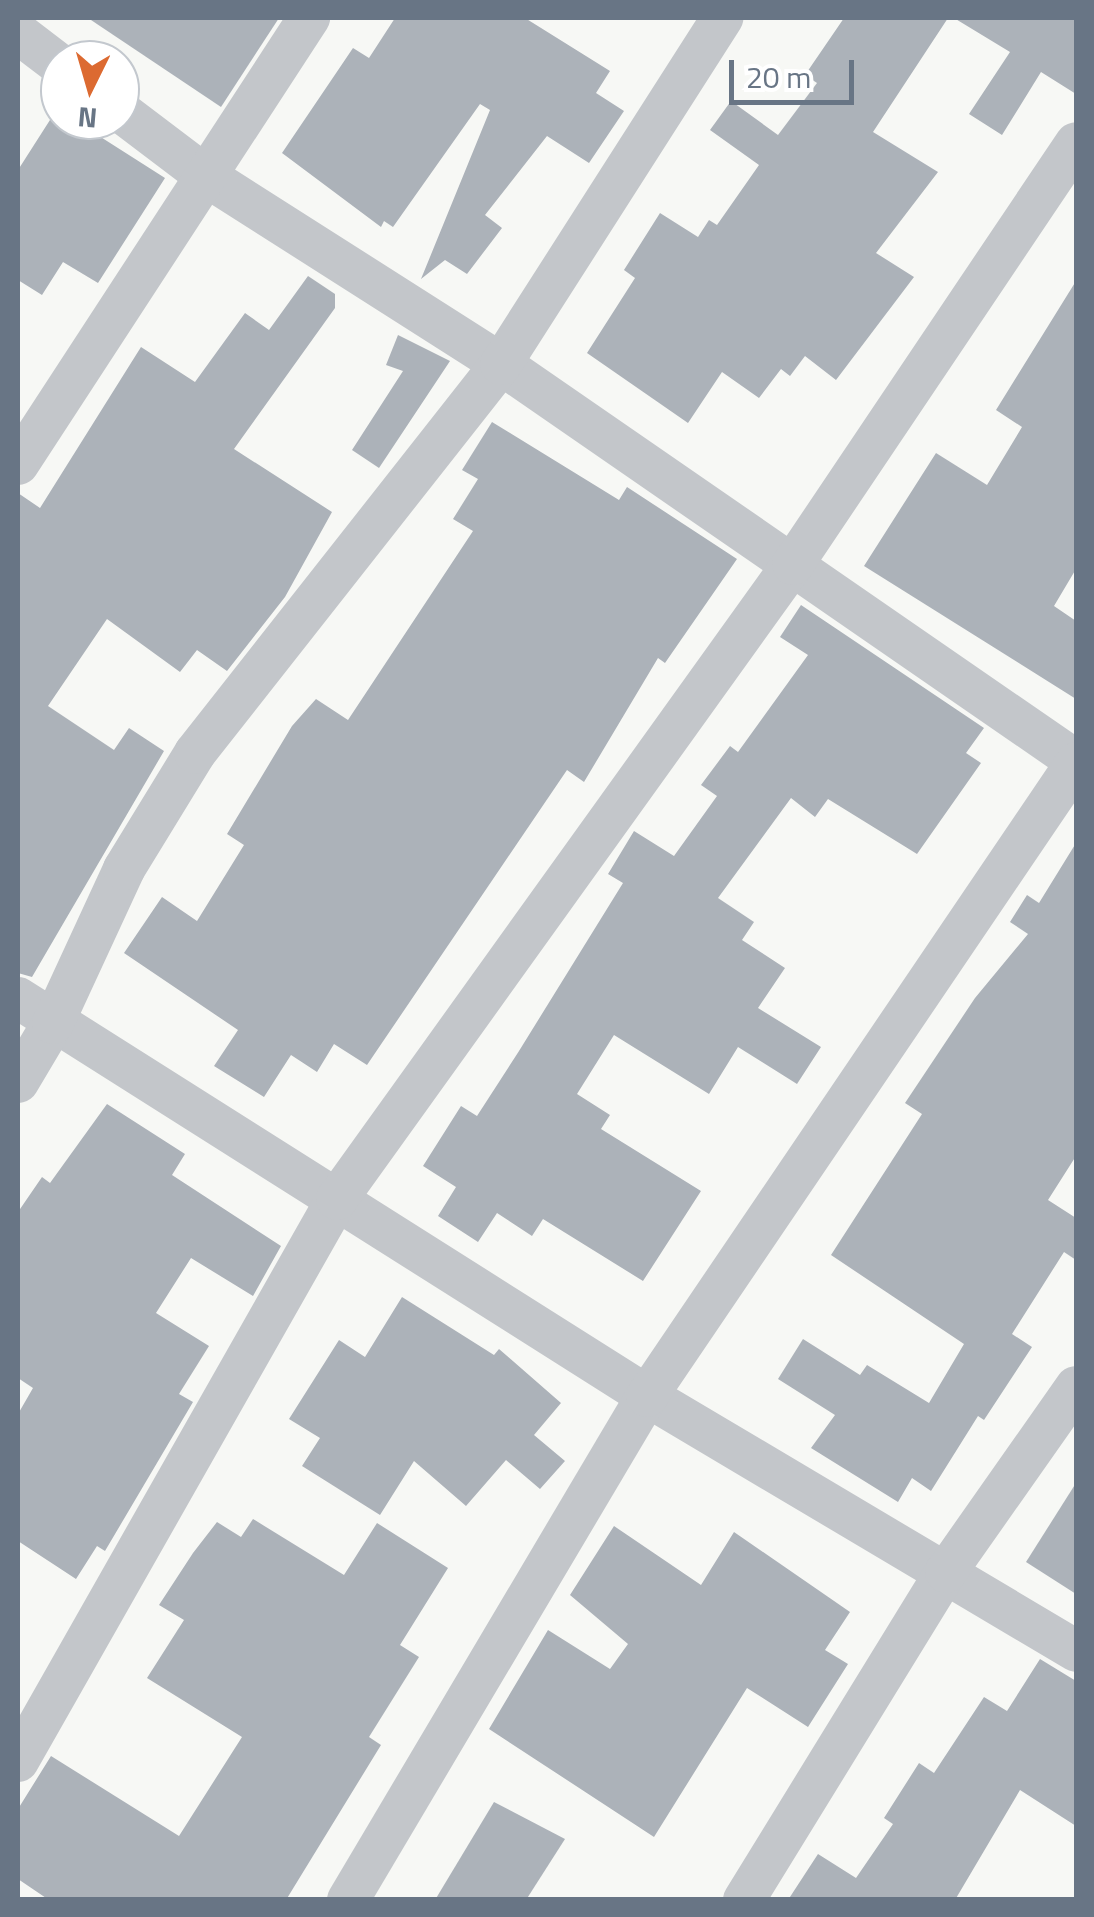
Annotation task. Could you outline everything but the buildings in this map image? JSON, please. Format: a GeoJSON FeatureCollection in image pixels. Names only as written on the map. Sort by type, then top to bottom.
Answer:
{"type":"FeatureCollection","features":[{"type":"Feature","properties":{"kind":"street"},"geometry":{"type":"LineString","coordinates":[[18,464],[309,18]]}},
{"type":"Feature","properties":{"kind":"street"},"geometry":{"type":"LineString","coordinates":[[18,1082],[53,1024],[124,870],[195,753],[501,364],[722,18]]}},
{"type":"Feature","properties":{"kind":"street"},"geometry":{"type":"LineString","coordinates":[[18,33],[40,50]]}},
{"type":"Feature","properties":{"kind":"street"},"geometry":{"type":"LineString","coordinates":[[140,126],[206,176],[501,364],[1076,762],[647,1396],[348,1900]]}},
{"type":"Feature","properties":{"kind":"street"},"geometry":{"type":"LineString","coordinates":[[18,1761],[337,1199],[793,564],[1076,143]]}},
{"type":"Feature","properties":{"kind":"street"},"geometry":{"type":"LineString","coordinates":[[18,998],[53,1024],[647,1396],[1076,1651]]}},
{"type":"Feature","properties":{"kind":"street"},"geometry":{"type":"LineString","coordinates":[[744,1900],[946,1572],[1076,1387]]}}]}
